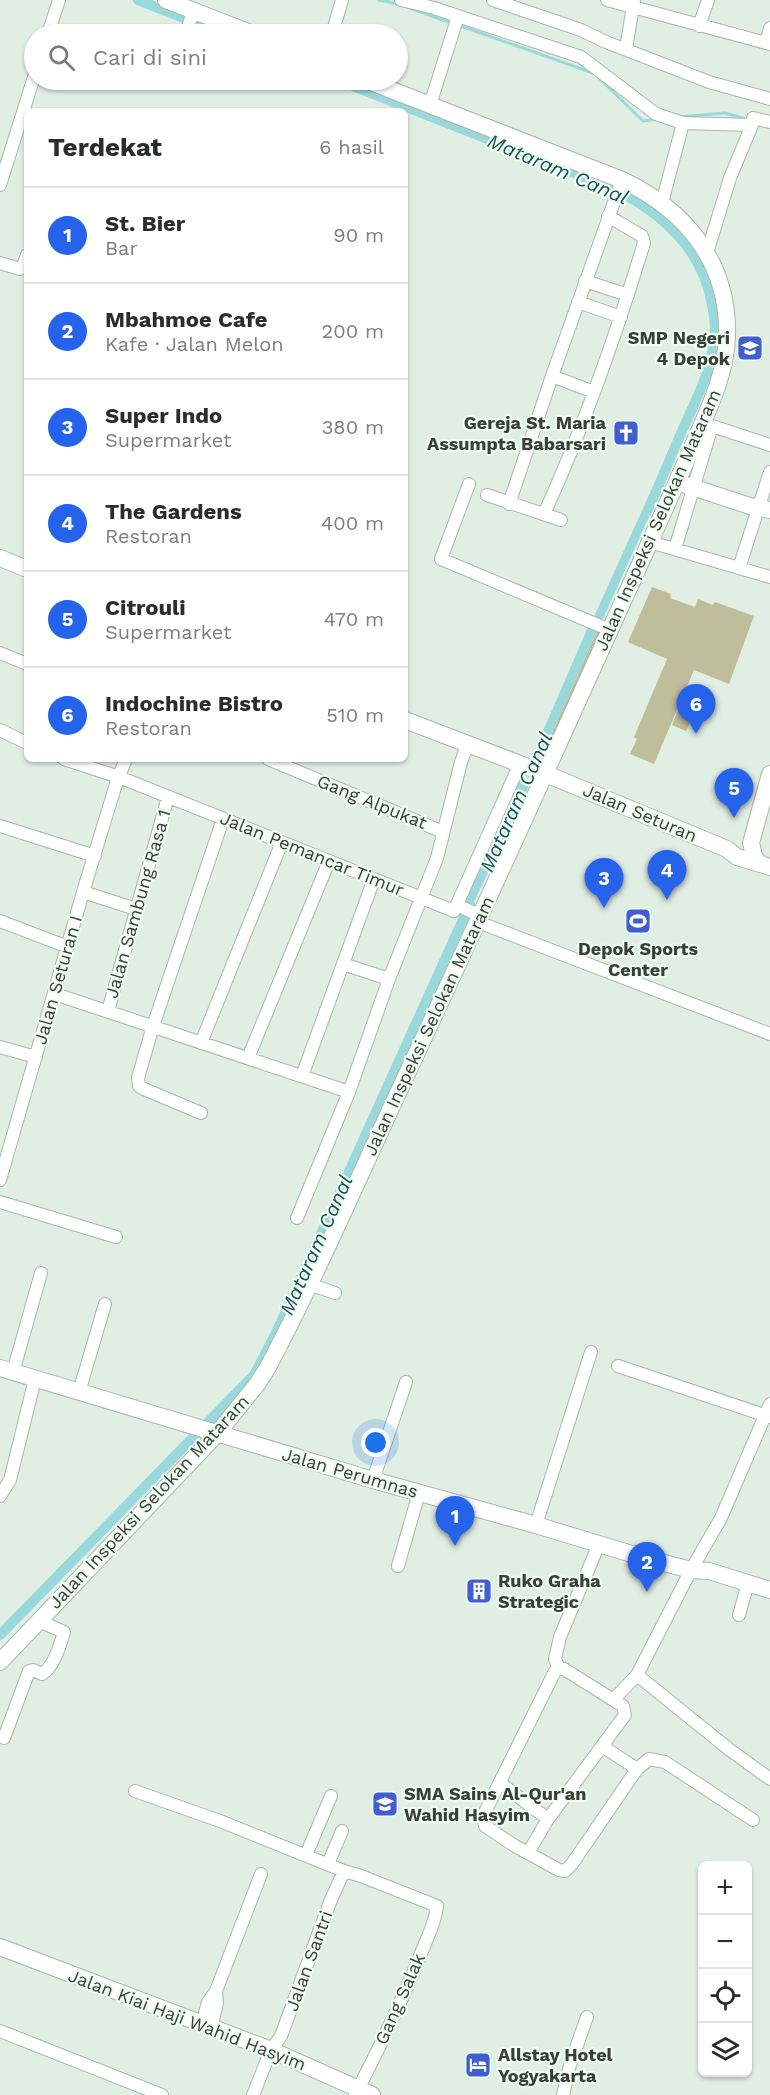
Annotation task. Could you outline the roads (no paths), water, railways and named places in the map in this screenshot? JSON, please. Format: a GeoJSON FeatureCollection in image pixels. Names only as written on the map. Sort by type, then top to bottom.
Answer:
{"type":"FeatureCollection","features":[{"type":"Feature","properties":{"kind":"main road"},"geometry":{"type":"LineString","coordinates":[[166,0],[192,14],[222,24]]}},
{"type":"Feature","properties":{"kind":"main road","name":"Jalan Inspeksi Selokan Mataram"},"geometry":{"type":"LineString","coordinates":[[0,1662],[258,1383],[282,1341],[544,775],[600,626],[650,542],[707,425],[722,373],[727,338],[727,315],[717,272],[686,226],[662,203],[644,191],[392,90]]}},
{"type":"Feature","properties":{"kind":"main road"},"geometry":{"type":"LineString","coordinates":[[677,483],[762,510]]}},
{"type":"Feature","properties":{"kind":"main road"},"geometry":{"type":"LineString","coordinates":[[0,558],[24,568]]}},
{"type":"Feature","properties":{"kind":"main road","name":"Jalan Seturan"},"geometry":{"type":"LineString","coordinates":[[408,721],[727,849]]}},
{"type":"Feature","properties":{"kind":"main road"},"geometry":{"type":"LineString","coordinates":[[764,865],[753,852],[751,839],[770,774]]}},
{"type":"Feature","properties":{"kind":"main road"},"geometry":{"type":"LineString","coordinates":[[727,849],[739,848],[751,839]]}},
{"type":"Feature","properties":{"kind":"main road"},"geometry":{"type":"LineString","coordinates":[[727,849],[737,856],[764,865]]}},
{"type":"Feature","properties":{"kind":"main road","name":"Jalan Perumnas"},"geometry":{"type":"LineString","coordinates":[[7,1370],[373,1480],[691,1570],[709,1571],[770,1590]]}},
{"type":"Feature","properties":{"kind":"main road","name":"Jalan Kiai Haji Wahid Hasyim"},"geometry":{"type":"LineString","coordinates":[[0,1947],[271,2050],[361,2093]]}},
{"type":"Feature","properties":{"kind":"street"},"geometry":{"type":"LineString","coordinates":[[51,24],[59,0]]}},
{"type":"Feature","properties":{"kind":"street"},"geometry":{"type":"LineString","coordinates":[[335,24],[342,0]]}},
{"type":"Feature","properties":{"kind":"street"},"geometry":{"type":"LineString","coordinates":[[401,0],[457,22],[583,59],[652,111],[683,123],[752,125]]}},
{"type":"Feature","properties":{"kind":"street"},"geometry":{"type":"LineString","coordinates":[[493,0],[581,30],[710,82],[770,99]]}},
{"type":"Feature","properties":{"kind":"street"},"geometry":{"type":"LineString","coordinates":[[607,0],[633,3],[699,26],[768,43],[770,28]]}},
{"type":"Feature","properties":{"kind":"street"},"geometry":{"type":"LineString","coordinates":[[699,26],[708,0]]}},
{"type":"Feature","properties":{"kind":"street"},"geometry":{"type":"LineString","coordinates":[[626,49],[633,3]]}},
{"type":"Feature","properties":{"kind":"street"},"geometry":{"type":"LineString","coordinates":[[188,24],[192,14]]}},
{"type":"Feature","properties":{"kind":"street"},"geometry":{"type":"LineString","coordinates":[[430,105],[457,22]]}},
{"type":"Feature","properties":{"kind":"street"},"geometry":{"type":"LineString","coordinates":[[24,108],[30,90]]}},
{"type":"Feature","properties":{"kind":"street"},"geometry":{"type":"LineString","coordinates":[[0,185],[24,109]]}},
{"type":"Feature","properties":{"kind":"street"},"geometry":{"type":"LineString","coordinates":[[706,253],[729,178],[753,118],[770,122]]}},
{"type":"Feature","properties":{"kind":"street"},"geometry":{"type":"LineString","coordinates":[[662,203],[683,123]]}},
{"type":"Feature","properties":{"kind":"street"},"geometry":{"type":"LineString","coordinates":[[509,504],[621,182]]}},
{"type":"Feature","properties":{"kind":"street"},"geometry":{"type":"LineString","coordinates":[[544,514],[594,392],[621,317],[644,240],[610,211]]}},
{"type":"Feature","properties":{"kind":"street"},"geometry":{"type":"LineString","coordinates":[[0,263],[20,268],[24,263]]}},
{"type":"Feature","properties":{"kind":"street"},"geometry":{"type":"LineString","coordinates":[[585,281],[628,295]]}},
{"type":"Feature","properties":{"kind":"street"},"geometry":{"type":"LineString","coordinates":[[578,303],[621,317]]}},
{"type":"Feature","properties":{"kind":"street"},"geometry":{"type":"LineString","coordinates":[[552,376],[594,392]]}},
{"type":"Feature","properties":{"kind":"street"},"geometry":{"type":"LineString","coordinates":[[675,549],[693,488],[707,425],[770,445]]}},
{"type":"Feature","properties":{"kind":"street"},"geometry":{"type":"LineString","coordinates":[[738,568],[762,510],[770,472]]}},
{"type":"Feature","properties":{"kind":"street"},"geometry":{"type":"LineString","coordinates":[[469,484],[441,559],[600,626]]}},
{"type":"Feature","properties":{"kind":"street"},"geometry":{"type":"LineString","coordinates":[[487,495],[561,520]]}},
{"type":"Feature","properties":{"kind":"street"},"geometry":{"type":"LineString","coordinates":[[650,542],[770,577]]}},
{"type":"Feature","properties":{"kind":"street"},"geometry":{"type":"LineString","coordinates":[[0,654],[24,663]]}},
{"type":"Feature","properties":{"kind":"street"},"geometry":{"type":"LineString","coordinates":[[0,730],[24,742]]}},
{"type":"Feature","properties":{"kind":"street","name":"Jalan Pemancar Timur"},"geometry":{"type":"LineString","coordinates":[[72,762],[168,797],[421,898],[437,858],[466,745]]}},
{"type":"Feature","properties":{"kind":"street"},"geometry":{"type":"LineString","coordinates":[[118,779],[125,762]]}},
{"type":"Feature","properties":{"kind":"street","name":"Gang Alpukat"},"geometry":{"type":"LineString","coordinates":[[275,762],[443,832]]}},
{"type":"Feature","properties":{"kind":"street"},"geometry":{"type":"LineString","coordinates":[[297,1218],[349,1092],[388,979],[421,898],[454,911],[521,767]]}},
{"type":"Feature","properties":{"kind":"street","name":"Jalan Seturan I"},"geometry":{"type":"LineString","coordinates":[[0,1180],[4,1149],[36,1057],[118,779]]}},
{"type":"Feature","properties":{"kind":"street","name":"Jalan Sambung Rasa 1"},"geometry":{"type":"LineString","coordinates":[[108,1011],[168,797]]}},
{"type":"Feature","properties":{"kind":"street"},"geometry":{"type":"LineString","coordinates":[[201,1113],[144,1089],[139,1086],[138,1078],[153,1026],[224,819]]}},
{"type":"Feature","properties":{"kind":"street"},"geometry":{"type":"LineString","coordinates":[[0,826],[95,856]]}},
{"type":"Feature","properties":{"kind":"street"},"geometry":{"type":"LineString","coordinates":[[201,1042],[282,842]]}},
{"type":"Feature","properties":{"kind":"street"},"geometry":{"type":"LineString","coordinates":[[248,1058],[329,861]]}},
{"type":"Feature","properties":{"kind":"street"},"geometry":{"type":"LineString","coordinates":[[302,1076],[374,879]]}},
{"type":"Feature","properties":{"kind":"street"},"geometry":{"type":"LineString","coordinates":[[83,892],[136,909]]}},
{"type":"Feature","properties":{"kind":"street"},"geometry":{"type":"LineString","coordinates":[[458,905],[477,917],[770,1034]]}},
{"type":"Feature","properties":{"kind":"street"},"geometry":{"type":"LineString","coordinates":[[0,921],[68,947]]}},
{"type":"Feature","properties":{"kind":"street"},"geometry":{"type":"LineString","coordinates":[[343,964],[388,979]]}},
{"type":"Feature","properties":{"kind":"street"},"geometry":{"type":"LineString","coordinates":[[55,994],[349,1092]]}},
{"type":"Feature","properties":{"kind":"street"},"geometry":{"type":"LineString","coordinates":[[0,1047],[36,1057]]}},
{"type":"Feature","properties":{"kind":"street"},"geometry":{"type":"LineString","coordinates":[[0,1202],[116,1237]]}},
{"type":"Feature","properties":{"kind":"street"},"geometry":{"type":"LineString","coordinates":[[7,1370],[41,1273]]}},
{"type":"Feature","properties":{"kind":"street"},"geometry":{"type":"LineString","coordinates":[[309,1284],[335,1293]]}},
{"type":"Feature","properties":{"kind":"street"},"geometry":{"type":"LineString","coordinates":[[79,1392],[105,1304]]}},
{"type":"Feature","properties":{"kind":"street"},"geometry":{"type":"LineString","coordinates":[[536,1525],[591,1352]]}},
{"type":"Feature","properties":{"kind":"street"},"geometry":{"type":"LineString","coordinates":[[614,1699],[637,1675],[691,1570],[721,1518],[768,1412],[618,1366]]}},
{"type":"Feature","properties":{"kind":"street"},"geometry":{"type":"LineString","coordinates":[[0,1496],[35,1379]]}},
{"type":"Feature","properties":{"kind":"street"},"geometry":{"type":"LineString","coordinates":[[373,1480],[406,1382]]}},
{"type":"Feature","properties":{"kind":"street"},"geometry":{"type":"LineString","coordinates":[[398,1566],[419,1493]]}},
{"type":"Feature","properties":{"kind":"street"},"geometry":{"type":"LineString","coordinates":[[559,1668],[555,1659],[560,1637],[599,1544]]}},
{"type":"Feature","properties":{"kind":"street"},"geometry":{"type":"LineString","coordinates":[[739,1615],[748,1583]]}},
{"type":"Feature","properties":{"kind":"street"},"geometry":{"type":"LineString","coordinates":[[4,1738],[29,1671],[33,1670],[42,1674],[46,1672],[59,1648],[64,1632],[39,1621]]}},
{"type":"Feature","properties":{"kind":"street"},"geometry":{"type":"LineString","coordinates":[[528,1853],[548,1819],[625,1715],[624,1706],[559,1668]]}},
{"type":"Feature","properties":{"kind":"street"},"geometry":{"type":"LineString","coordinates":[[559,1668],[555,1671],[488,1803],[483,1816],[483,1824],[559,1870],[567,1869],[617,1801],[637,1769],[649,1759],[664,1762],[753,1820]]}},
{"type":"Feature","properties":{"kind":"street"},"geometry":{"type":"LineString","coordinates":[[637,1675],[770,1779]]}},
{"type":"Feature","properties":{"kind":"street"},"geometry":{"type":"LineString","coordinates":[[603,1746],[637,1769]]}},
{"type":"Feature","properties":{"kind":"street"},"geometry":{"type":"LineString","coordinates":[[500,1783],[548,1819]]}},
{"type":"Feature","properties":{"kind":"street"},"geometry":{"type":"LineString","coordinates":[[135,1791],[220,1821],[344,1871]]}},
{"type":"Feature","properties":{"kind":"street"},"geometry":{"type":"LineString","coordinates":[[306,1855],[331,1796]]}},
{"type":"Feature","properties":{"kind":"street"},"geometry":{"type":"LineString","coordinates":[[328,1864],[342,1831]]}},
{"type":"Feature","properties":{"kind":"street","name":"Gang Salak"},"geometry":{"type":"LineString","coordinates":[[344,1871],[437,1906],[419,1958],[361,2093]]}},
{"type":"Feature","properties":{"kind":"street","name":"Jalan Santri"},"geometry":{"type":"LineString","coordinates":[[253,2095],[271,2050],[281,2036],[330,1902],[344,1871]]}},
{"type":"Feature","properties":{"kind":"street"},"geometry":{"type":"LineString","coordinates":[[207,2026],[208,2002],[216,1990],[261,1874]]}},
{"type":"Feature","properties":{"kind":"street"},"geometry":{"type":"LineString","coordinates":[[563,2095],[570,2065],[587,2017]]}},
{"type":"Feature","properties":{"kind":"street"},"geometry":{"type":"LineString","coordinates":[[0,2031],[162,2095]]}},
{"type":"Feature","properties":{"kind":"water"},"geometry":{"type":"Polygon","coordinates":[[[649,495],[657,499],[601,623],[593,619],[649,495]]]}},
{"type":"Feature","properties":{"kind":"water"},"geometry":{"type":"Polygon","coordinates":[[[588,627],[597,631],[538,765],[530,761],[588,627]]]}},
{"type":"Feature","properties":{"kind":"water"},"geometry":{"type":"Polygon","coordinates":[[[519,779],[530,784],[472,906],[464,903],[519,779]]]}},
{"type":"Feature","properties":{"kind":"waterway","name":"Mataram Canal"},"geometry":{"type":"LineString","coordinates":[[138,0],[199,24]]}},
{"type":"Feature","properties":{"kind":"waterway"},"geometry":{"type":"LineString","coordinates":[[379,0],[398,4]]}},
{"type":"Feature","properties":{"kind":"waterway"},"geometry":{"type":"LineString","coordinates":[[407,7],[451,23]]}},
{"type":"Feature","properties":{"kind":"waterway"},"geometry":{"type":"LineString","coordinates":[[458,25],[593,73]]}},
{"type":"Feature","properties":{"kind":"waterway"},"geometry":{"type":"LineString","coordinates":[[600,79],[643,121],[657,119]]}},
{"type":"Feature","properties":{"kind":"waterway","name":"Mataram Canal"},"geometry":{"type":"LineString","coordinates":[[363,90],[612,188],[661,219],[675,232],[698,263],[706,281],[714,315],[715,335],[712,351],[699,392],[648,510]]}},
{"type":"Feature","properties":{"kind":"waterway"},"geometry":{"type":"LineString","coordinates":[[679,117],[725,113],[746,119]]}},
{"type":"Feature","properties":{"kind":"waterway","name":"Mataram Canal"},"geometry":{"type":"LineString","coordinates":[[0,1635],[254,1375],[276,1333],[470,904]]}},
{"type":"Feature","properties":{"kind":"place","name":"SMP Negeri 4 Depok"},"geometry":{"type":"Point","coordinates":[750,348]}},
{"type":"Feature","properties":{"kind":"place","name":"Gereja St. Maria Assumpta Babarsari"},"geometry":{"type":"Point","coordinates":[626,433]}},
{"type":"Feature","properties":{"kind":"place","name":"Indochine Bistro"},"geometry":{"type":"Point","coordinates":[696,734]}},
{"type":"Feature","properties":{"kind":"place","name":"Citrouli"},"geometry":{"type":"Point","coordinates":[734,818]}},
{"type":"Feature","properties":{"kind":"place","name":"The Gardens"},"geometry":{"type":"Point","coordinates":[667,900]}},
{"type":"Feature","properties":{"kind":"place","name":"Super Indo"},"geometry":{"type":"Point","coordinates":[604,908]}},
{"type":"Feature","properties":{"kind":"place","name":"Depok Sports Center"},"geometry":{"type":"Point","coordinates":[638,921]}},
{"type":"Feature","properties":{"kind":"place","name":"St. Bier"},"geometry":{"type":"Point","coordinates":[455,1546]}},
{"type":"Feature","properties":{"kind":"place","name":"Ruko Graha Strategic"},"geometry":{"type":"Point","coordinates":[479,1591]}},
{"type":"Feature","properties":{"kind":"place","name":"Mbahmoe Cafe"},"geometry":{"type":"Point","coordinates":[647,1592]}},
{"type":"Feature","properties":{"kind":"place","name":"SMA Sains Al-Qur'an Wahid Hasyim"},"geometry":{"type":"Point","coordinates":[385,1804]}},
{"type":"Feature","properties":{"kind":"place","name":"Allstay Hotel Yogyakarta"},"geometry":{"type":"Point","coordinates":[478,2065]}}]}
